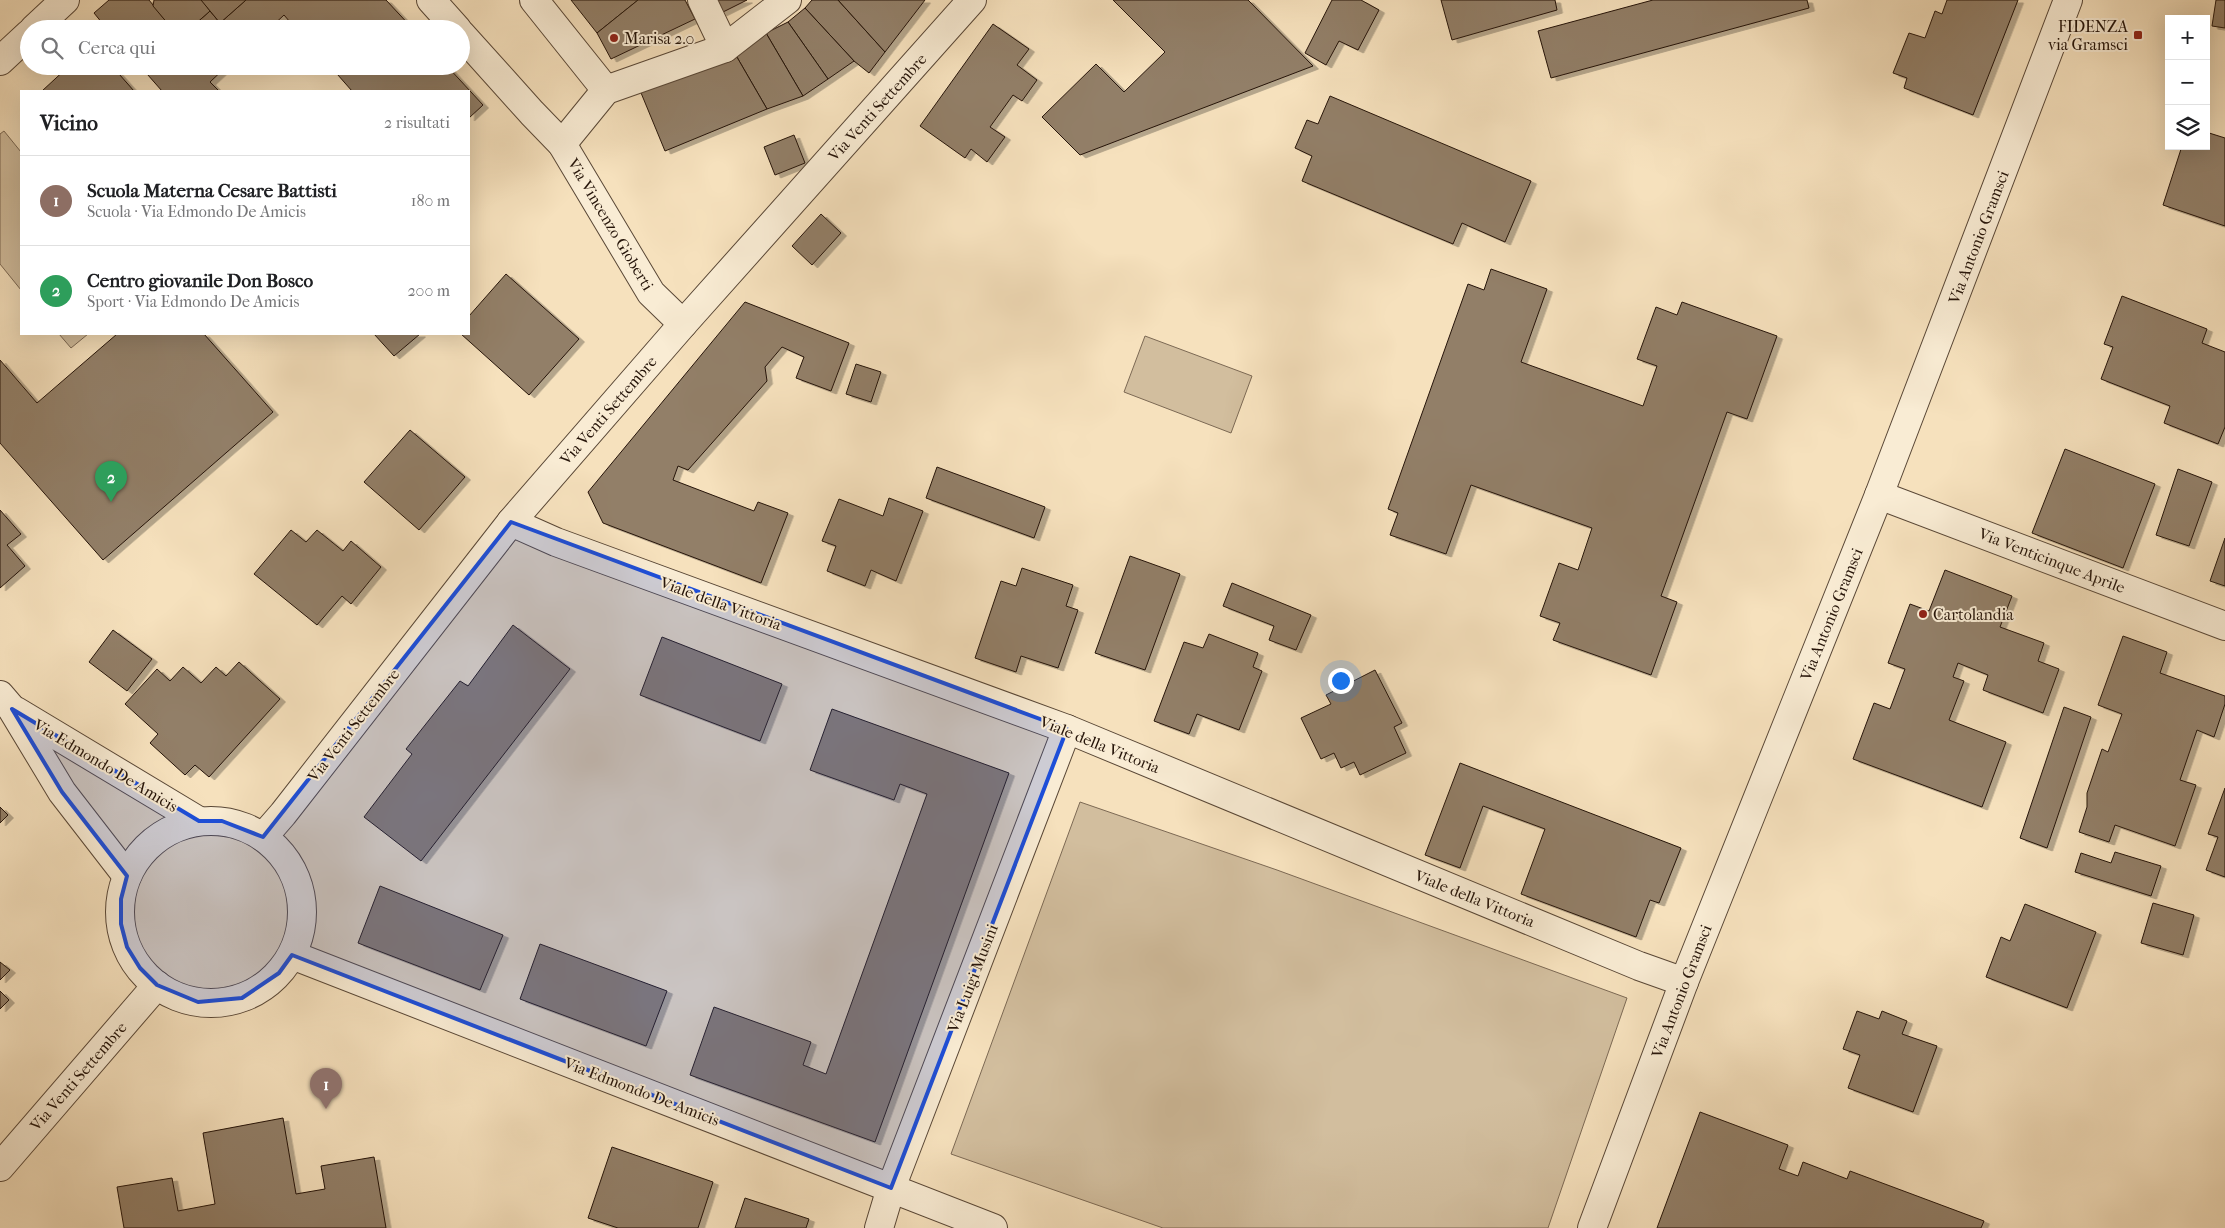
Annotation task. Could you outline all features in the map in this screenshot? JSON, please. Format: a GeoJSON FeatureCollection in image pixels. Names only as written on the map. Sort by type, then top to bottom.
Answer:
{"type":"FeatureCollection","features":[{"type":"Feature","properties":{"kind":"street"},"geometry":{"type":"LineString","coordinates":[[44,20],[65,0]]}},
{"type":"Feature","properties":{"kind":"street"},"geometry":{"type":"LineString","coordinates":[[431,0],[449,20]]}},
{"type":"Feature","properties":{"kind":"street"},"geometry":{"type":"LineString","coordinates":[[534,0],[606,90]]}},
{"type":"Feature","properties":{"kind":"street"},"geometry":{"type":"LineString","coordinates":[[702,0],[725,48]]}},
{"type":"Feature","properties":{"kind":"street"},"geometry":{"type":"LineString","coordinates":[[562,144],[606,90],[634,82],[725,48],[787,0]]}},
{"type":"Feature","properties":{"kind":"street","name":"Via Venti Settembre"},"geometry":{"type":"LineString","coordinates":[[263,837],[511,522],[682,324],[972,0]]}},
{"type":"Feature","properties":{"kind":"street","name":"Via Antonio Gramsci"},"geometry":{"type":"LineString","coordinates":[[1592,1228],[1684,982],[1879,495],[2068,0]]}},
{"type":"Feature","properties":{"kind":"street"},"geometry":{"type":"LineString","coordinates":[[0,60],[20,42]]}},
{"type":"Feature","properties":{"kind":"street","name":"Via Vincenzo Gioberti"},"geometry":{"type":"LineString","coordinates":[[470,44],[532,114],[562,144],[651,293],[682,324]]}},
{"type":"Feature","properties":{"kind":"street","name":"Via Venticinque Aprile"},"geometry":{"type":"LineString","coordinates":[[1879,495],[2225,626]]}},
{"type":"Feature","properties":{"kind":"street","name":"Viale della Vittoria"},"geometry":{"type":"LineString","coordinates":[[511,522],[556,542],[1067,729],[1630,962],[1684,982]]}},
{"type":"Feature","properties":{"kind":"street","name":"Via Edmondo De Amicis"},"geometry":{"type":"LineString","coordinates":[[6,702],[199,821]]}},
{"type":"Feature","properties":{"kind":"street","name":"Via Edmondo De Amicis"},"geometry":{"type":"LineString","coordinates":[[6,702],[62,792],[128,876]]}},
{"type":"Feature","properties":{"kind":"street","name":"Via Luigi Musini"},"geometry":{"type":"LineString","coordinates":[[879,1228],[891,1188],[1067,729]]}},
{"type":"Feature","properties":{"kind":"street"},"geometry":{"type":"LineString","coordinates":[[199,821],[229,823],[243,827],[263,837],[280,851],[292,870],[300,890],[303,912],[301,927],[292,955],[279,973],[262,988],[235,999],[220,1002],[198,1002],[177,996],[157,985],[140,968],[127,947],[121,924],[121,899],[128,876],[140,856],[156,840],[177,828],[199,821]]}},
{"type":"Feature","properties":{"kind":"street","name":"Via Edmondo De Amicis"},"geometry":{"type":"LineString","coordinates":[[292,955],[993,1228]]}},
{"type":"Feature","properties":{"kind":"street","name":"Via Venti Settembre"},"geometry":{"type":"LineString","coordinates":[[0,1168],[157,985]]}},
{"type":"Feature","properties":{"kind":"highlighted area"},"geometry":{"type":"Polygon","coordinates":[[[511,522],[1067,729],[891,1188],[292,955],[279,973],[242,998],[198,1002],[157,985],[140,968],[127,947],[121,924],[121,899],[127,876],[62,792],[12,709],[199,821],[222,821],[263,837],[511,522]]]}},
{"type":"Feature","properties":{"kind":"shaded area"},"geometry":{"type":"Polygon","coordinates":[[[4,131],[20,151],[20,289],[0,264],[0,134],[4,131]]]}},
{"type":"Feature","properties":{"kind":"shaded area"},"geometry":{"type":"Polygon","coordinates":[[[60,335],[87,335],[71,348],[60,335]]]}},
{"type":"Feature","properties":{"kind":"shaded area"},"geometry":{"type":"Polygon","coordinates":[[[1145,336],[1252,376],[1231,433],[1124,392],[1145,336]]]}},
{"type":"Feature","properties":{"kind":"shaded area"},"geometry":{"type":"Polygon","coordinates":[[[1080,802],[1277,870],[1627,998],[1548,1228],[1163,1228],[951,1154],[1080,802]]]}},
{"type":"Feature","properties":{"kind":"building"},"geometry":{"type":"Polygon","coordinates":[[[109,0],[149,0],[165,20],[100,20],[94,13],[109,0]]]}},
{"type":"Feature","properties":{"kind":"building"},"geometry":{"type":"Polygon","coordinates":[[[154,0],[202,0],[210,11],[200,20],[165,20],[153,6],[154,0]]]}},
{"type":"Feature","properties":{"kind":"building"},"geometry":{"type":"Polygon","coordinates":[[[201,0],[246,0],[223,20],[218,20],[201,0]]]}},
{"type":"Feature","properties":{"kind":"building"},"geometry":{"type":"Polygon","coordinates":[[[246,0],[386,0],[405,20],[288,20],[284,15],[279,20],[223,20],[246,0]]]}},
{"type":"Feature","properties":{"kind":"building"},"geometry":{"type":"Polygon","coordinates":[[[571,0],[638,0],[597,33],[571,0]]]}},
{"type":"Feature","properties":{"kind":"building"},"geometry":{"type":"Polygon","coordinates":[[[638,0],[685,0],[695,19],[611,59],[597,33],[638,0]]]}},
{"type":"Feature","properties":{"kind":"building"},"geometry":{"type":"Polygon","coordinates":[[[715,0],[747,0],[721,13],[715,0]]]}},
{"type":"Feature","properties":{"kind":"building"},"geometry":{"type":"Polygon","coordinates":[[[812,0],[838,0],[885,52],[869,73],[854,61],[805,8],[812,0]]]}},
{"type":"Feature","properties":{"kind":"building"},"geometry":{"type":"Polygon","coordinates":[[[838,0],[925,0],[885,52],[838,0]]]}},
{"type":"Feature","properties":{"kind":"building"},"geometry":{"type":"Polygon","coordinates":[[[1113,0],[1248,0],[1313,66],[1080,155],[1042,117],[1096,64],[1124,92],[1165,52],[1113,0]]]}},
{"type":"Feature","properties":{"kind":"building"},"geometry":{"type":"Polygon","coordinates":[[[1332,0],[1361,0],[1379,10],[1358,50],[1339,41],[1326,65],[1305,53],[1332,0]]]}},
{"type":"Feature","properties":{"kind":"building"},"geometry":{"type":"Polygon","coordinates":[[[1441,0],[1555,0],[1557,10],[1452,40],[1441,0]]]}},
{"type":"Feature","properties":{"kind":"building"},"geometry":{"type":"Polygon","coordinates":[[[1653,0],[1807,0],[1809,8],[1551,78],[1538,31],[1653,0]]]}},
{"type":"Feature","properties":{"kind":"building"},"geometry":{"type":"Polygon","coordinates":[[[1947,0],[2018,0],[1973,115],[1904,88],[1907,78],[1893,73],[1909,33],[1925,38],[1935,11],[1942,14],[1947,0]]]}},
{"type":"Feature","properties":{"kind":"building"},"geometry":{"type":"Polygon","coordinates":[[[2216,0],[2225,0],[2225,28],[2212,26],[2216,0]]]}},
{"type":"Feature","properties":{"kind":"building"},"geometry":{"type":"Polygon","coordinates":[[[805,8],[854,61],[828,79],[788,22],[805,8]]]}},
{"type":"Feature","properties":{"kind":"building"},"geometry":{"type":"Polygon","coordinates":[[[210,11],[218,20],[200,20],[210,11]]]}},
{"type":"Feature","properties":{"kind":"building"},"geometry":{"type":"Polygon","coordinates":[[[788,22],[828,79],[803,96],[766,33],[788,22]]]}},
{"type":"Feature","properties":{"kind":"building"},"geometry":{"type":"Polygon","coordinates":[[[993,24],[1029,49],[1017,65],[1037,80],[1022,101],[1013,95],[990,127],[1005,137],[987,162],[971,149],[965,158],[920,126],[993,24]]]}},
{"type":"Feature","properties":{"kind":"building"},"geometry":{"type":"Polygon","coordinates":[[[766,33],[803,96],[767,109],[734,52],[766,33]]]}},
{"type":"Feature","properties":{"kind":"building"},"geometry":{"type":"Polygon","coordinates":[[[734,52],[767,109],[665,151],[639,88],[734,52]]]}},
{"type":"Feature","properties":{"kind":"building"},"geometry":{"type":"Polygon","coordinates":[[[59,75],[120,75],[133,90],[43,90],[59,75]]]}},
{"type":"Feature","properties":{"kind":"building"},"geometry":{"type":"Polygon","coordinates":[[[148,75],[217,75],[210,82],[218,90],[161,90],[148,75]]]}},
{"type":"Feature","properties":{"kind":"building"},"geometry":{"type":"Polygon","coordinates":[[[338,75],[455,75],[469,90],[351,90],[338,75]]]}},
{"type":"Feature","properties":{"kind":"building"},"geometry":{"type":"Polygon","coordinates":[[[470,91],[483,105],[470,117],[470,91]]]}},
{"type":"Feature","properties":{"kind":"building"},"geometry":{"type":"Polygon","coordinates":[[[1330,96],[1531,181],[1505,242],[1462,223],[1453,244],[1302,181],[1312,156],[1295,148],[1307,120],[1318,124],[1330,96]]]}},
{"type":"Feature","properties":{"kind":"building"},"geometry":{"type":"Polygon","coordinates":[[[2210,133],[2225,138],[2225,226],[2163,205],[2181,150],[2210,150],[2210,133]]]}},
{"type":"Feature","properties":{"kind":"building"},"geometry":{"type":"Polygon","coordinates":[[[794,135],[805,163],[775,175],[764,147],[794,135]]]}},
{"type":"Feature","properties":{"kind":"building"},"geometry":{"type":"Polygon","coordinates":[[[821,214],[841,233],[812,265],[792,246],[821,214]]]}},
{"type":"Feature","properties":{"kind":"building"},"geometry":{"type":"Polygon","coordinates":[[[1491,269],[1547,289],[1521,362],[1643,406],[1657,366],[1637,359],[1656,307],[1677,315],[1682,302],[1777,336],[1747,419],[1727,412],[1661,596],[1677,602],[1651,675],[1553,640],[1560,623],[1540,616],[1559,563],[1578,570],[1592,528],[1471,485],[1446,554],[1390,535],[1398,513],[1388,509],[1468,284],[1484,290],[1491,269]]]}},
{"type":"Feature","properties":{"kind":"building"},"geometry":{"type":"Polygon","coordinates":[[[506,274],[579,339],[529,395],[462,335],[470,335],[470,315],[506,274]]]}},
{"type":"Feature","properties":{"kind":"building"},"geometry":{"type":"Polygon","coordinates":[[[2122,296],[2207,329],[2202,343],[2225,352],[2225,427],[2218,444],[2164,423],[2170,406],[2101,379],[2113,347],[2104,344],[2122,296]]]}},
{"type":"Feature","properties":{"kind":"building"},"geometry":{"type":"Polygon","coordinates":[[[745,302],[849,343],[831,391],[796,378],[804,357],[782,347],[765,367],[767,381],[688,470],[678,466],[673,480],[754,511],[758,502],[788,513],[761,583],[603,523],[588,492],[745,302]]]}},
{"type":"Feature","properties":{"kind":"building"},"geometry":{"type":"Polygon","coordinates":[[[116,335],[205,335],[273,412],[103,560],[0,443],[0,360],[37,403],[116,335]]]}},
{"type":"Feature","properties":{"kind":"building"},"geometry":{"type":"Polygon","coordinates":[[[375,335],[419,335],[394,356],[375,335]]]}},
{"type":"Feature","properties":{"kind":"building"},"geometry":{"type":"Polygon","coordinates":[[[856,364],[881,372],[871,402],[846,394],[856,364]]]}},
{"type":"Feature","properties":{"kind":"building"},"geometry":{"type":"Polygon","coordinates":[[[410,430],[465,477],[419,530],[364,482],[410,430]]]}},
{"type":"Feature","properties":{"kind":"building"},"geometry":{"type":"Polygon","coordinates":[[[2065,449],[2155,484],[2123,568],[2032,533],[2065,449]]]}},
{"type":"Feature","properties":{"kind":"building"},"geometry":{"type":"Polygon","coordinates":[[[937,467],[1045,507],[1034,538],[926,498],[937,467]]]}},
{"type":"Feature","properties":{"kind":"building"},"geometry":{"type":"Polygon","coordinates":[[[2178,469],[2212,482],[2189,546],[2156,535],[2178,469]]]}},
{"type":"Feature","properties":{"kind":"building"},"geometry":{"type":"Polygon","coordinates":[[[889,498],[923,511],[896,581],[871,570],[865,586],[827,571],[836,546],[822,541],[839,499],[883,516],[889,498]]]}},
{"type":"Feature","properties":{"kind":"building"},"geometry":{"type":"Polygon","coordinates":[[[0,510],[21,534],[7,545],[25,566],[0,588],[0,510]]]}},
{"type":"Feature","properties":{"kind":"building"},"geometry":{"type":"Polygon","coordinates":[[[291,530],[306,542],[317,530],[343,551],[351,541],[381,567],[351,604],[342,596],[317,625],[254,574],[291,530]]]}},
{"type":"Feature","properties":{"kind":"building"},"geometry":{"type":"Polygon","coordinates":[[[2225,538],[2225,586],[2210,581],[2225,538]]]}},
{"type":"Feature","properties":{"kind":"building"},"geometry":{"type":"Polygon","coordinates":[[[1130,556],[1180,574],[1145,670],[1095,653],[1130,556]]]}},
{"type":"Feature","properties":{"kind":"building"},"geometry":{"type":"Polygon","coordinates":[[[1022,568],[1073,585],[1066,606],[1078,610],[1058,668],[1021,656],[1016,672],[975,658],[1001,581],[1016,586],[1022,568]]]}},
{"type":"Feature","properties":{"kind":"building"},"geometry":{"type":"Polygon","coordinates":[[[1945,570],[2012,596],[2000,627],[2044,643],[2038,661],[2059,669],[2043,713],[1983,690],[1988,675],[1958,663],[1953,677],[1964,681],[1949,720],[2006,742],[1982,807],[1853,759],[1874,703],[1890,709],[1905,669],[1888,663],[1910,604],[1929,611],[1945,570]]]}},
{"type":"Feature","properties":{"kind":"building"},"geometry":{"type":"Polygon","coordinates":[[[1232,583],[1311,615],[1296,650],[1269,640],[1274,626],[1223,606],[1232,583]]]}},
{"type":"Feature","properties":{"kind":"building"},"geometry":{"type":"Polygon","coordinates":[[[513,625],[570,669],[421,861],[364,817],[412,754],[406,749],[460,681],[468,686],[513,625]]]}},
{"type":"Feature","properties":{"kind":"building"},"geometry":{"type":"Polygon","coordinates":[[[113,630],[152,659],[127,691],[89,662],[113,630]]]}},
{"type":"Feature","properties":{"kind":"building"},"geometry":{"type":"Polygon","coordinates":[[[1209,634],[1258,653],[1253,667],[1262,671],[1239,730],[1197,714],[1189,734],[1154,721],[1184,642],[1203,648],[1209,634]]]}},
{"type":"Feature","properties":{"kind":"building"},"geometry":{"type":"Polygon","coordinates":[[[2123,636],[2167,652],[2160,673],[2225,696],[2225,704],[2214,737],[2197,730],[2180,780],[2196,785],[2175,846],[2115,825],[2109,842],[2079,832],[2087,807],[2087,793],[2102,749],[2108,752],[2122,714],[2098,705],[2123,636]]]}},
{"type":"Feature","properties":{"kind":"building"},"geometry":{"type":"Polygon","coordinates":[[[662,637],[782,684],[760,741],[640,695],[662,637]]]}},
{"type":"Feature","properties":{"kind":"building"},"geometry":{"type":"Polygon","coordinates":[[[239,662],[280,699],[209,777],[195,765],[185,775],[150,743],[158,734],[125,704],[157,669],[170,681],[183,667],[201,683],[216,667],[226,676],[239,662]]]}},
{"type":"Feature","properties":{"kind":"building"},"geometry":{"type":"Polygon","coordinates":[[[1375,670],[1402,723],[1394,727],[1406,753],[1360,775],[1354,762],[1341,768],[1334,753],[1321,759],[1301,718],[1331,704],[1326,695],[1375,670]]]}},
{"type":"Feature","properties":{"kind":"building"},"geometry":{"type":"Polygon","coordinates":[[[2064,707],[2091,717],[2047,848],[2020,838],[2064,707]]]}},
{"type":"Feature","properties":{"kind":"building"},"geometry":{"type":"Polygon","coordinates":[[[832,709],[1009,773],[875,1142],[690,1075],[714,1007],[811,1042],[803,1065],[826,1074],[927,794],[900,784],[894,800],[810,770],[832,709]]]}},
{"type":"Feature","properties":{"kind":"building"},"geometry":{"type":"Polygon","coordinates":[[[1460,763],[1681,848],[1659,903],[1650,900],[1636,937],[1521,894],[1545,829],[1483,806],[1460,868],[1425,855],[1460,763]]]}},
{"type":"Feature","properties":{"kind":"building"},"geometry":{"type":"Polygon","coordinates":[[[2225,788],[2225,877],[2206,870],[2218,837],[2208,834],[2225,788]]]}},
{"type":"Feature","properties":{"kind":"building"},"geometry":{"type":"Polygon","coordinates":[[[0,807],[8,815],[0,823],[0,807]]]}},
{"type":"Feature","properties":{"kind":"building"},"geometry":{"type":"Polygon","coordinates":[[[2115,852],[2161,866],[2151,896],[2075,872],[2081,853],[2111,863],[2115,852]]]}},
{"type":"Feature","properties":{"kind":"building"},"geometry":{"type":"Polygon","coordinates":[[[380,886],[503,935],[480,990],[358,943],[380,886]]]}},
{"type":"Feature","properties":{"kind":"building"},"geometry":{"type":"Polygon","coordinates":[[[2153,903],[2194,915],[2183,955],[2141,943],[2153,903]]]}},
{"type":"Feature","properties":{"kind":"building"},"geometry":{"type":"Polygon","coordinates":[[[2025,904],[2096,932],[2067,1008],[1986,977],[2001,937],[2010,941],[2025,904]]]}},
{"type":"Feature","properties":{"kind":"building"},"geometry":{"type":"Polygon","coordinates":[[[540,944],[667,991],[646,1046],[520,999],[540,944]]]}},
{"type":"Feature","properties":{"kind":"building"},"geometry":{"type":"Polygon","coordinates":[[[0,962],[10,970],[0,980],[0,962]]]}},
{"type":"Feature","properties":{"kind":"building"},"geometry":{"type":"Polygon","coordinates":[[[0,991],[9,1000],[0,1009],[0,991]]]}},
{"type":"Feature","properties":{"kind":"building"},"geometry":{"type":"Polygon","coordinates":[[[1857,1011],[1879,1019],[1882,1011],[1907,1021],[1902,1034],[1937,1046],[1913,1112],[1848,1088],[1860,1055],[1843,1049],[1857,1011]]]}},
{"type":"Feature","properties":{"kind":"building"},"geometry":{"type":"Polygon","coordinates":[[[1700,1112],[1788,1145],[1779,1169],[1798,1176],[1803,1162],[1847,1179],[1850,1171],[1984,1221],[1981,1228],[1657,1228],[1700,1112]]]}},
{"type":"Feature","properties":{"kind":"building"},"geometry":{"type":"Polygon","coordinates":[[[283,1118],[296,1194],[325,1189],[321,1166],[374,1157],[386,1228],[124,1228],[117,1187],[172,1178],[178,1211],[215,1204],[203,1133],[283,1118]]]}},
{"type":"Feature","properties":{"kind":"building"},"geometry":{"type":"Polygon","coordinates":[[[612,1147],[713,1182],[698,1228],[618,1228],[588,1218],[612,1147]]]}},
{"type":"Feature","properties":{"kind":"building"},"geometry":{"type":"Polygon","coordinates":[[[745,1198],[809,1219],[806,1228],[735,1228],[745,1198]]]}},
{"type":"Feature","properties":{"kind":"place","name":"FIDENZA via Gramsci"},"geometry":{"type":"Point","coordinates":[2138,35]}},
{"type":"Feature","properties":{"kind":"place","name":"Marisa 2.0"},"geometry":{"type":"Point","coordinates":[614,38]}},
{"type":"Feature","properties":{"kind":"place","name":"Centro giovanile Don Bosco"},"geometry":{"type":"Point","coordinates":[111,502]}},
{"type":"Feature","properties":{"kind":"place","name":"Cartolandia"},"geometry":{"type":"Point","coordinates":[1923,614]}},
{"type":"Feature","properties":{"kind":"place","name":"Scuola Materna Cesare Battisti"},"geometry":{"type":"Point","coordinates":[326,1109]}}]}
